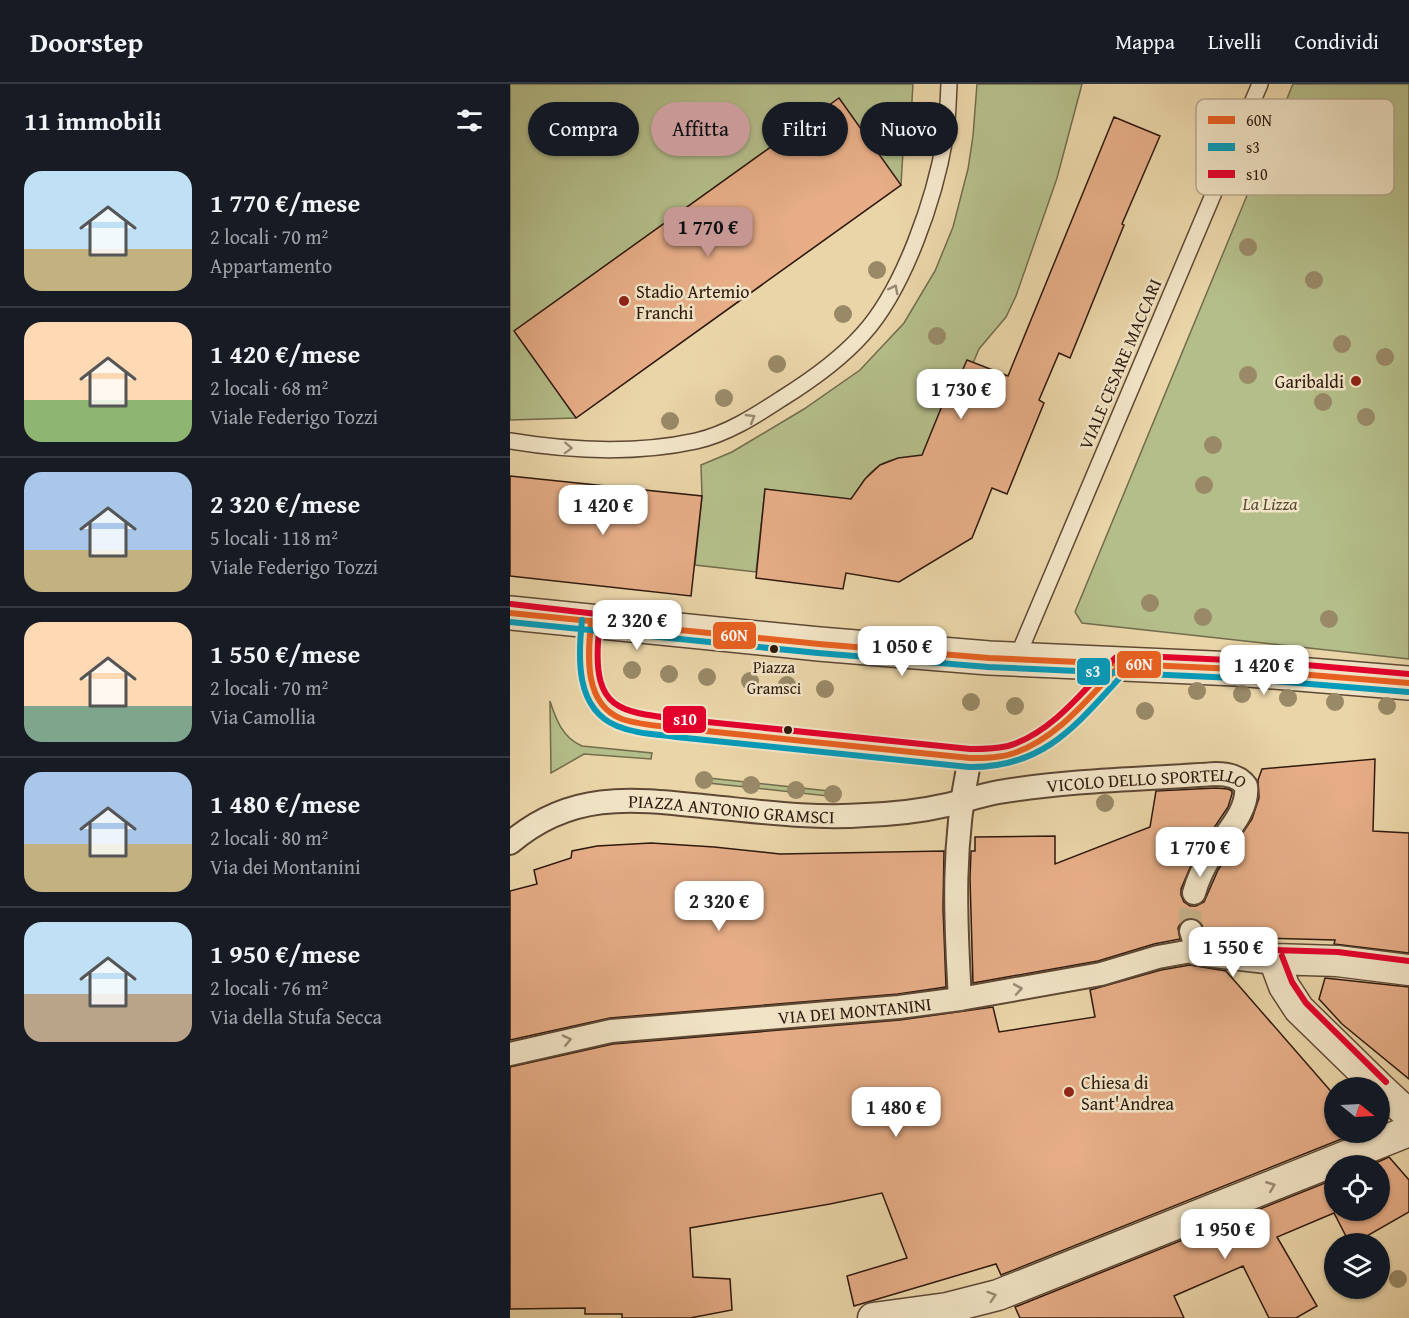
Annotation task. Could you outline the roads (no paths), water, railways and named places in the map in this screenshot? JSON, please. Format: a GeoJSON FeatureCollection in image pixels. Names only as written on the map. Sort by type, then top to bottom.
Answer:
{"type":"FeatureCollection","features":[{"type":"Feature","properties":{"kind":"street"},"geometry":{"type":"LineString","coordinates":[[510,613],[819,644],[1016,660],[1272,671],[1409,683]]}},
{"type":"Feature","properties":{"kind":"street"},"geometry":{"type":"LineString","coordinates":[[960,999],[956,859],[962,801],[970,758]]}},
{"type":"Feature","properties":{"kind":"street","name":"VICOLO DELLO SPORTELLO"},"geometry":{"type":"LineString","coordinates":[[962,801],[998,792],[1056,785],[1216,774],[1230,775],[1239,779],[1246,786],[1245,799],[1236,818],[1202,870],[1194,893]]}},
{"type":"Feature","properties":{"kind":"street","name":"PIAZZA ANTONIO GRAMSCI"},"geometry":{"type":"LineString","coordinates":[[510,843],[539,821],[554,814],[580,805],[608,801],[652,801],[770,812],[845,816],[931,808],[962,801]]}},
{"type":"Feature","properties":{"kind":"street"},"geometry":{"type":"LineString","coordinates":[[1194,940],[1274,959],[1337,961],[1409,970]]}},
{"type":"Feature","properties":{"kind":"street","name":"VIA DEI MONTANINI"},"geometry":{"type":"LineString","coordinates":[[510,1054],[611,1031],[888,1008],[960,999],[1101,974],[1158,957],[1194,940]]}},
{"type":"Feature","properties":{"kind":"street"},"geometry":{"type":"LineString","coordinates":[[1274,959],[1288,994],[1299,1010],[1369,1077]]}},
{"type":"Feature","properties":{"kind":"street"},"geometry":{"type":"LineString","coordinates":[[1390,1097],[1409,1115]]}},
{"type":"Feature","properties":{"kind":"street"},"geometry":{"type":"LineString","coordinates":[[873,1318],[947,1308],[998,1295],[1409,1131]]}},
{"type":"Feature","properties":{"kind":"lane"},"geometry":{"type":"LineString","coordinates":[[510,441],[558,448],[605,449],[655,447],[697,441],[719,434],[768,408],[843,354],[877,317],[891,296],[914,245],[933,189],[945,141],[949,84]]}},
{"type":"Feature","properties":{"kind":"lane","name":"VIALE CESARE MACCARI"},"geometry":{"type":"LineString","coordinates":[[1254,99],[1260,84]]}},
{"type":"Feature","properties":{"kind":"lane","name":"VIALE CESARE MACCARI"},"geometry":{"type":"LineString","coordinates":[[1016,660],[1213,195]]}},
{"type":"Feature","properties":{"kind":"lane"},"geometry":{"type":"LineString","coordinates":[[591,621],[588,657],[594,690],[611,713],[624,719],[677,728],[970,758],[1010,755],[1042,738],[1066,718],[1121,664]]}},
{"type":"Feature","properties":{"kind":"tunnel"},"geometry":{"type":"LineString","coordinates":[[1191,931],[1190,913],[1194,893]]}},
{"type":"Feature","properties":{"kind":"place","name":"Stadio Artemio Franchi"},"geometry":{"type":"Point","coordinates":[624,301]}},
{"type":"Feature","properties":{"kind":"place","name":"Garibaldi"},"geometry":{"type":"Point","coordinates":[1356,381]}},
{"type":"Feature","properties":{"kind":"place","name":"Piazza Gramsci"},"geometry":{"type":"Point","coordinates":[774,649]}},
{"type":"Feature","properties":{"kind":"place","name":"Chiesa di Sant'Andrea"},"geometry":{"type":"Point","coordinates":[1069,1092]}},
{"type":"Feature","properties":{"kind":"park label","name":"La Lizza"},"geometry":{"type":"Point","coordinates":[1270,503]}}]}
